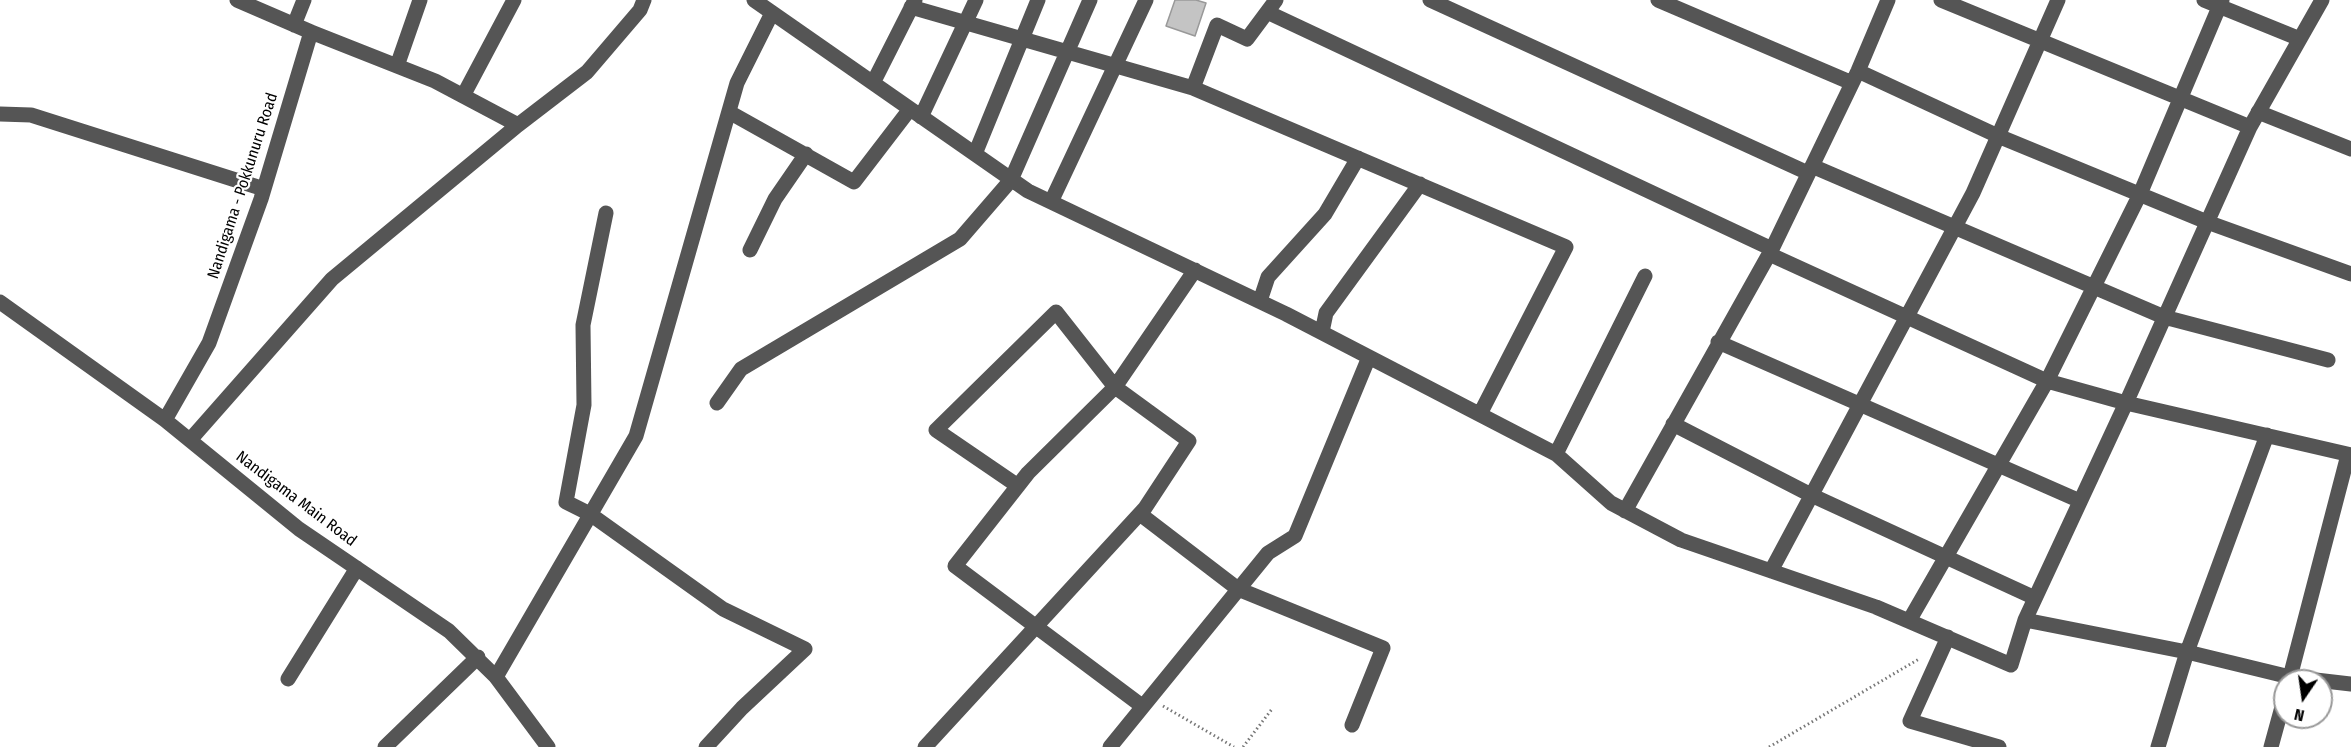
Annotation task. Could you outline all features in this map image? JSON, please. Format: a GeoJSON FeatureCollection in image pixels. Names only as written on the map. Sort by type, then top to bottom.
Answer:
{"type":"FeatureCollection","features":[{"type":"Feature","properties":{"kind":"street"},"geometry":{"type":"LineString","coordinates":[[237,0],[435,81],[518,125]]}},
{"type":"Feature","properties":{"kind":"street"},"geometry":{"type":"LineString","coordinates":[[294,25],[304,0]]}},
{"type":"Feature","properties":{"kind":"street"},"geometry":{"type":"LineString","coordinates":[[397,66],[420,0]]}},
{"type":"Feature","properties":{"kind":"street"},"geometry":{"type":"LineString","coordinates":[[463,96],[514,0]]}},
{"type":"Feature","properties":{"kind":"street"},"geometry":{"type":"LineString","coordinates":[[190,440],[332,279],[518,125],[587,72],[640,10],[644,0]]}},
{"type":"Feature","properties":{"kind":"street"},"geometry":{"type":"LineString","coordinates":[[754,0],[1011,180],[1322,332],[1556,454],[1611,503],[1625,511],[1681,540],[1909,621],[2011,665],[2025,620],[2250,127],[2322,0]]}},
{"type":"Feature","properties":{"kind":"street"},"geometry":{"type":"LineString","coordinates":[[729,112],[855,182],[915,113],[976,0]]}},
{"type":"Feature","properties":{"kind":"street"},"geometry":{"type":"LineString","coordinates":[[975,154],[1038,0]]}},
{"type":"Feature","properties":{"kind":"street"},"geometry":{"type":"LineString","coordinates":[[717,403],[741,369],[960,239],[1011,180],[1090,0]]}},
{"type":"Feature","properties":{"kind":"street"},"geometry":{"type":"LineString","coordinates":[[1052,202],[1146,0]]}},
{"type":"Feature","properties":{"kind":"street"},"geometry":{"type":"LineString","coordinates":[[1430,0],[1810,170],[1954,227],[2164,317],[2328,360]]}},
{"type":"Feature","properties":{"kind":"street"},"geometry":{"type":"LineString","coordinates":[[1658,0],[1855,77],[2207,222],[2351,274]]}},
{"type":"Feature","properties":{"kind":"street"},"geometry":{"type":"LineString","coordinates":[[1625,511],[1770,251],[1855,77],[1888,0]]}},
{"type":"Feature","properties":{"kind":"street"},"geometry":{"type":"LineString","coordinates":[[1941,0],[2250,127]]}},
{"type":"Feature","properties":{"kind":"street"},"geometry":{"type":"LineString","coordinates":[[1771,571],[1954,227],[1998,136],[2058,0]]}},
{"type":"Feature","properties":{"kind":"street"},"geometry":{"type":"LineString","coordinates":[[2204,0],[2221,3],[2300,39]]}},
{"type":"Feature","properties":{"kind":"street"},"geometry":{"type":"LineString","coordinates":[[1909,621],[2047,381],[2140,194],[2221,3]]}},
{"type":"Feature","properties":{"kind":"street"},"geometry":{"type":"LineString","coordinates":[[873,83],[913,4],[1022,39],[1193,88],[1566,247],[1480,414]]}},
{"type":"Feature","properties":{"kind":"street"},"geometry":{"type":"LineString","coordinates":[[1193,88],[1217,26],[1247,39],[1271,6],[1906,317],[2047,381],[2126,403],[2350,455],[2293,669]]}},
{"type":"Feature","properties":{"kind":"street"},"geometry":{"type":"LineString","coordinates":[[496,677],[636,436],[737,83],[772,13]]}},
{"type":"Feature","properties":{"kind":"street","name":"Nandigama - Pokkunuru Road"},"geometry":{"type":"LineString","coordinates":[[165,420],[209,343],[264,189],[311,32]]}},
{"type":"Feature","properties":{"kind":"street"},"geometry":{"type":"LineString","coordinates":[[2258,112],[2351,149]]}},
{"type":"Feature","properties":{"kind":"street"},"geometry":{"type":"LineString","coordinates":[[0,114],[31,115],[264,189]]}},
{"type":"Feature","properties":{"kind":"street"},"geometry":{"type":"LineString","coordinates":[[750,250],[775,199],[806,154]]}},
{"type":"Feature","properties":{"kind":"street"},"geometry":{"type":"LineString","coordinates":[[1260,301],[1268,277],[1325,214],[1358,158]]}},
{"type":"Feature","properties":{"kind":"street"},"geometry":{"type":"LineString","coordinates":[[1322,332],[1326,313],[1420,184]]}},
{"type":"Feature","properties":{"kind":"street"},"geometry":{"type":"LineString","coordinates":[[606,213],[583,325],[584,405],[566,502],[590,514],[723,609],[805,650],[742,708],[706,747]]}},
{"type":"Feature","properties":{"kind":"street"},"geometry":{"type":"LineString","coordinates":[[1146,702],[1036,628],[954,566],[1018,486],[1116,387],[1195,270]]}},
{"type":"Feature","properties":{"kind":"street"},"geometry":{"type":"LineString","coordinates":[[1556,454],[1645,276]]}},
{"type":"Feature","properties":{"kind":"street","name":"Nandigama Main Road"},"geometry":{"type":"LineString","coordinates":[[0,302],[165,420],[299,529],[449,631],[496,677],[548,747]]}},
{"type":"Feature","properties":{"kind":"street"},"geometry":{"type":"LineString","coordinates":[[925,747],[1140,514],[1189,441],[1116,387],[1056,312],[936,430],[1018,486]]}},
{"type":"Feature","properties":{"kind":"street"},"geometry":{"type":"LineString","coordinates":[[1718,342],[2080,501]]}},
{"type":"Feature","properties":{"kind":"street"},"geometry":{"type":"LineString","coordinates":[[1110,747],[1268,553],[1295,536],[1370,357]]}},
{"type":"Feature","properties":{"kind":"street"},"geometry":{"type":"LineString","coordinates":[[1673,424],[1811,495],[2035,598]]}},
{"type":"Feature","properties":{"kind":"street"},"geometry":{"type":"LineString","coordinates":[[2158,747],[2187,652],[2266,435]]}},
{"type":"Feature","properties":{"kind":"street"},"geometry":{"type":"LineString","coordinates":[[1140,514],[1238,588],[1383,648],[1352,725]]}},
{"type":"Feature","properties":{"kind":"street"},"geometry":{"type":"LineString","coordinates":[[288,679],[357,568]]}},
{"type":"Feature","properties":{"kind":"street"},"geometry":{"type":"LineString","coordinates":[[2025,620],[2187,652],[2273,675]]}},
{"type":"Feature","properties":{"kind":"street"},"geometry":{"type":"LineString","coordinates":[[1945,636],[1910,721],[1999,747]]}},
{"type":"Feature","properties":{"kind":"street"},"geometry":{"type":"LineString","coordinates":[[385,747],[478,657]]}},
{"type":"Feature","properties":{"kind":"street"},"geometry":{"type":"LineString","coordinates":[[2333,683],[2351,684]]}},
{"type":"Feature","properties":{"kind":"street"},"geometry":{"type":"LineString","coordinates":[[2271,747],[2276,729]]}},
{"type":"Feature","properties":{"kind":"path"},"geometry":{"type":"LineString","coordinates":[[1769,747],[1928,654],[1945,636]]}},
{"type":"Feature","properties":{"kind":"path"},"geometry":{"type":"LineString","coordinates":[[1146,702],[1234,747]]}},
{"type":"Feature","properties":{"kind":"path"},"geometry":{"type":"LineString","coordinates":[[1244,747],[1272,709]]}},
{"type":"Feature","properties":{"kind":"building"},"geometry":{"type":"Polygon","coordinates":[[[1175,0],[1196,0],[1206,3],[1195,36],[1166,26],[1175,0]]]}}]}
